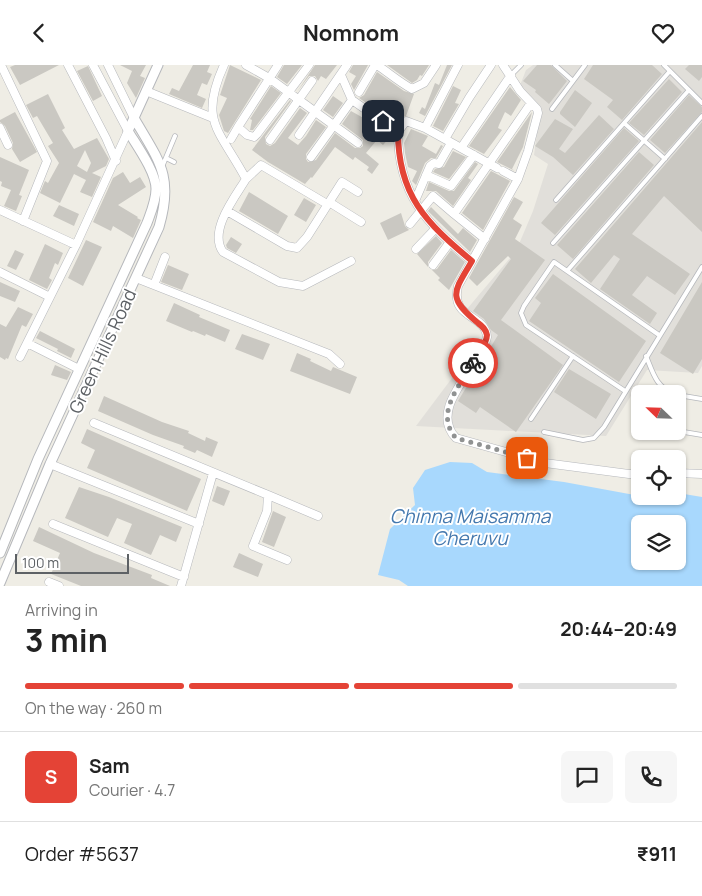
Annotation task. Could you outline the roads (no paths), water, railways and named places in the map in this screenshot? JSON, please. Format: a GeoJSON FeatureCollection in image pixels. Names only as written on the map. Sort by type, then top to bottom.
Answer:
{"type":"FeatureCollection","features":[{"type":"Feature","properties":{"kind":"street"},"geometry":{"type":"LineString","coordinates":[[1,65],[47,161],[23,221]]}},
{"type":"Feature","properties":{"kind":"street"},"geometry":{"type":"LineString","coordinates":[[68,65],[116,161]]}},
{"type":"Feature","properties":{"kind":"street"},"geometry":{"type":"LineString","coordinates":[[94,65],[128,131]]}},
{"type":"Feature","properties":{"kind":"street"},"geometry":{"type":"LineString","coordinates":[[108,65],[134,118]]}},
{"type":"Feature","properties":{"kind":"street"},"geometry":{"type":"LineString","coordinates":[[20,357],[116,161],[158,65]]}},
{"type":"Feature","properties":{"kind":"street"},"geometry":{"type":"LineString","coordinates":[[224,65],[214,87],[213,118],[218,133],[229,142],[246,179]]}},
{"type":"Feature","properties":{"kind":"street"},"geometry":{"type":"LineString","coordinates":[[246,65],[269,77],[358,143]]}},
{"type":"Feature","properties":{"kind":"street"},"geometry":{"type":"LineString","coordinates":[[229,142],[278,65]]}},
{"type":"Feature","properties":{"kind":"street"},"geometry":{"type":"LineString","coordinates":[[238,127],[247,135],[254,137],[309,65]]}},
{"type":"Feature","properties":{"kind":"street"},"geometry":{"type":"LineString","coordinates":[[299,135],[347,65]]}},
{"type":"Feature","properties":{"kind":"street"},"geometry":{"type":"LineString","coordinates":[[359,92],[376,65],[396,78],[398,82],[412,89],[421,85],[436,65]]}},
{"type":"Feature","properties":{"kind":"street"},"geometry":{"type":"LineString","coordinates":[[425,128],[458,65]]}},
{"type":"Feature","properties":{"kind":"street"},"geometry":{"type":"LineString","coordinates":[[415,201],[431,164],[440,162],[448,141],[491,65]]}},
{"type":"Feature","properties":{"kind":"street"},"geometry":{"type":"LineString","coordinates":[[503,65],[511,75],[512,81],[537,109],[536,123],[518,179],[458,285],[456,301],[460,308],[484,327],[487,337],[448,407],[447,423],[451,433],[456,438],[545,463],[631,474]]}},
{"type":"Feature","properties":{"kind":"street"},"geometry":{"type":"LineString","coordinates":[[341,75],[352,100],[398,132]]}},
{"type":"Feature","properties":{"kind":"street"},"geometry":{"type":"LineString","coordinates":[[462,148],[511,75]]}},
{"type":"Feature","properties":{"kind":"street"},"geometry":{"type":"LineString","coordinates":[[270,140],[312,81]]}},
{"type":"Feature","properties":{"kind":"street"},"geometry":{"type":"LineString","coordinates":[[146,91],[213,118]]}},
{"type":"Feature","properties":{"kind":"street"},"geometry":{"type":"LineString","coordinates":[[311,157],[352,100]]}},
{"type":"Feature","properties":{"kind":"street"},"geometry":{"type":"LineString","coordinates":[[454,214],[531,103]]}},
{"type":"Feature","properties":{"kind":"street","name":"Green Hills Road"},"geometry":{"type":"LineString","coordinates":[[0,583],[50,464],[159,227],[164,211],[166,195],[162,167],[134,118]]}},
{"type":"Feature","properties":{"kind":"street"},"geometry":{"type":"LineString","coordinates":[[472,261],[435,229],[420,212],[401,168],[398,154],[398,132],[406,121],[425,128],[518,179]]}},
{"type":"Feature","properties":{"kind":"street"},"geometry":{"type":"LineString","coordinates":[[0,128],[8,145]]}},
{"type":"Feature","properties":{"kind":"street","name":"Green Hills Road"},"geometry":{"type":"LineString","coordinates":[[0,553],[38,459],[154,205],[156,188],[154,177],[128,131]]}},
{"type":"Feature","properties":{"kind":"street"},"geometry":{"type":"LineString","coordinates":[[426,175],[451,186],[474,155]]}},
{"type":"Feature","properties":{"kind":"street"},"geometry":{"type":"LineString","coordinates":[[352,261],[310,284],[303,286],[284,284],[224,252],[220,247],[218,232],[227,211],[246,179],[261,165],[361,222]]}},
{"type":"Feature","properties":{"kind":"street"},"geometry":{"type":"LineString","coordinates":[[227,211],[286,246],[297,248],[307,237],[342,182],[358,192]]}},
{"type":"Feature","properties":{"kind":"street"},"geometry":{"type":"LineString","coordinates":[[410,224],[433,196],[485,239]]}},
{"type":"Feature","properties":{"kind":"street"},"geometry":{"type":"LineString","coordinates":[[0,210],[76,245]]}},
{"type":"Feature","properties":{"kind":"street"},"geometry":{"type":"LineString","coordinates":[[416,249],[435,229]]}},
{"type":"Feature","properties":{"kind":"street"},"geometry":{"type":"LineString","coordinates":[[434,265],[450,242]]}},
{"type":"Feature","properties":{"kind":"street"},"geometry":{"type":"LineString","coordinates":[[154,285],[165,257]]}},
{"type":"Feature","properties":{"kind":"street"},"geometry":{"type":"LineString","coordinates":[[0,272],[50,297]]}},
{"type":"Feature","properties":{"kind":"street"},"geometry":{"type":"LineString","coordinates":[[136,278],[329,354],[340,364]]}},
{"type":"Feature","properties":{"kind":"street"},"geometry":{"type":"LineString","coordinates":[[27,343],[79,369]]}},
{"type":"Feature","properties":{"kind":"street"},"geometry":{"type":"LineString","coordinates":[[94,423],[318,516]]}},
{"type":"Feature","properties":{"kind":"street"},"geometry":{"type":"LineString","coordinates":[[50,464],[199,524]]}},
{"type":"Feature","properties":{"kind":"street"},"geometry":{"type":"LineString","coordinates":[[181,586],[213,473]]}},
{"type":"Feature","properties":{"kind":"street"},"geometry":{"type":"LineString","coordinates":[[686,473],[702,474]]}},
{"type":"Feature","properties":{"kind":"street"},"geometry":{"type":"LineString","coordinates":[[268,495],[267,511],[253,546],[287,561]]}},
{"type":"Feature","properties":{"kind":"street"},"geometry":{"type":"LineString","coordinates":[[53,524],[184,577]]}},
{"type":"Feature","properties":{"kind":"street"},"geometry":{"type":"LineString","coordinates":[[49,582],[58,586]]}},
{"type":"Feature","properties":{"kind":"lane"},"geometry":{"type":"LineString","coordinates":[[511,75],[520,65]]}},
{"type":"Feature","properties":{"kind":"lane"},"geometry":{"type":"LineString","coordinates":[[555,65],[573,81]]}},
{"type":"Feature","properties":{"kind":"lane"},"geometry":{"type":"LineString","coordinates":[[552,109],[585,65]]}},
{"type":"Feature","properties":{"kind":"lane"},"geometry":{"type":"LineString","coordinates":[[664,65],[702,103]]}},
{"type":"Feature","properties":{"kind":"lane"},"geometry":{"type":"LineString","coordinates":[[556,200],[670,71]]}},
{"type":"Feature","properties":{"kind":"lane"},"geometry":{"type":"LineString","coordinates":[[553,243],[689,90]]}},
{"type":"Feature","properties":{"kind":"lane"},"geometry":{"type":"LineString","coordinates":[[568,271],[702,116]]}},
{"type":"Feature","properties":{"kind":"lane"},"geometry":{"type":"LineString","coordinates":[[624,123],[665,159]]}},
{"type":"Feature","properties":{"kind":"lane"},"geometry":{"type":"LineString","coordinates":[[162,167],[169,158],[175,136]]}},
{"type":"Feature","properties":{"kind":"lane"},"geometry":{"type":"LineString","coordinates":[[169,158],[174,162]]}},
{"type":"Feature","properties":{"kind":"lane"},"geometry":{"type":"LineString","coordinates":[[625,391],[526,325],[521,313],[554,262],[659,335]]}},
{"type":"Feature","properties":{"kind":"lane"},"geometry":{"type":"LineString","coordinates":[[544,433],[583,440],[594,438],[604,427],[702,267]]}},
{"type":"Feature","properties":{"kind":"lane"},"geometry":{"type":"LineString","coordinates":[[646,356],[659,385]]}},
{"type":"Feature","properties":{"kind":"lane"},"geometry":{"type":"LineString","coordinates":[[531,419],[574,357]]}},
{"type":"Feature","properties":{"kind":"lane"},"geometry":{"type":"LineString","coordinates":[[686,396],[702,399]]}},
{"type":"Feature","properties":{"kind":"lane"},"geometry":{"type":"LineString","coordinates":[[686,432],[702,435]]}},
{"type":"Feature","properties":{"kind":"water","name":"Chinna Maisamma Cheruvu"},"geometry":{"type":"Polygon","coordinates":[[[450,462],[472,463],[487,472],[564,482],[631,494],[631,505],[686,505],[686,494],[702,497],[702,586],[408,586],[399,580],[378,575],[390,529],[415,505],[413,488],[425,470],[450,462]]]}}]}
